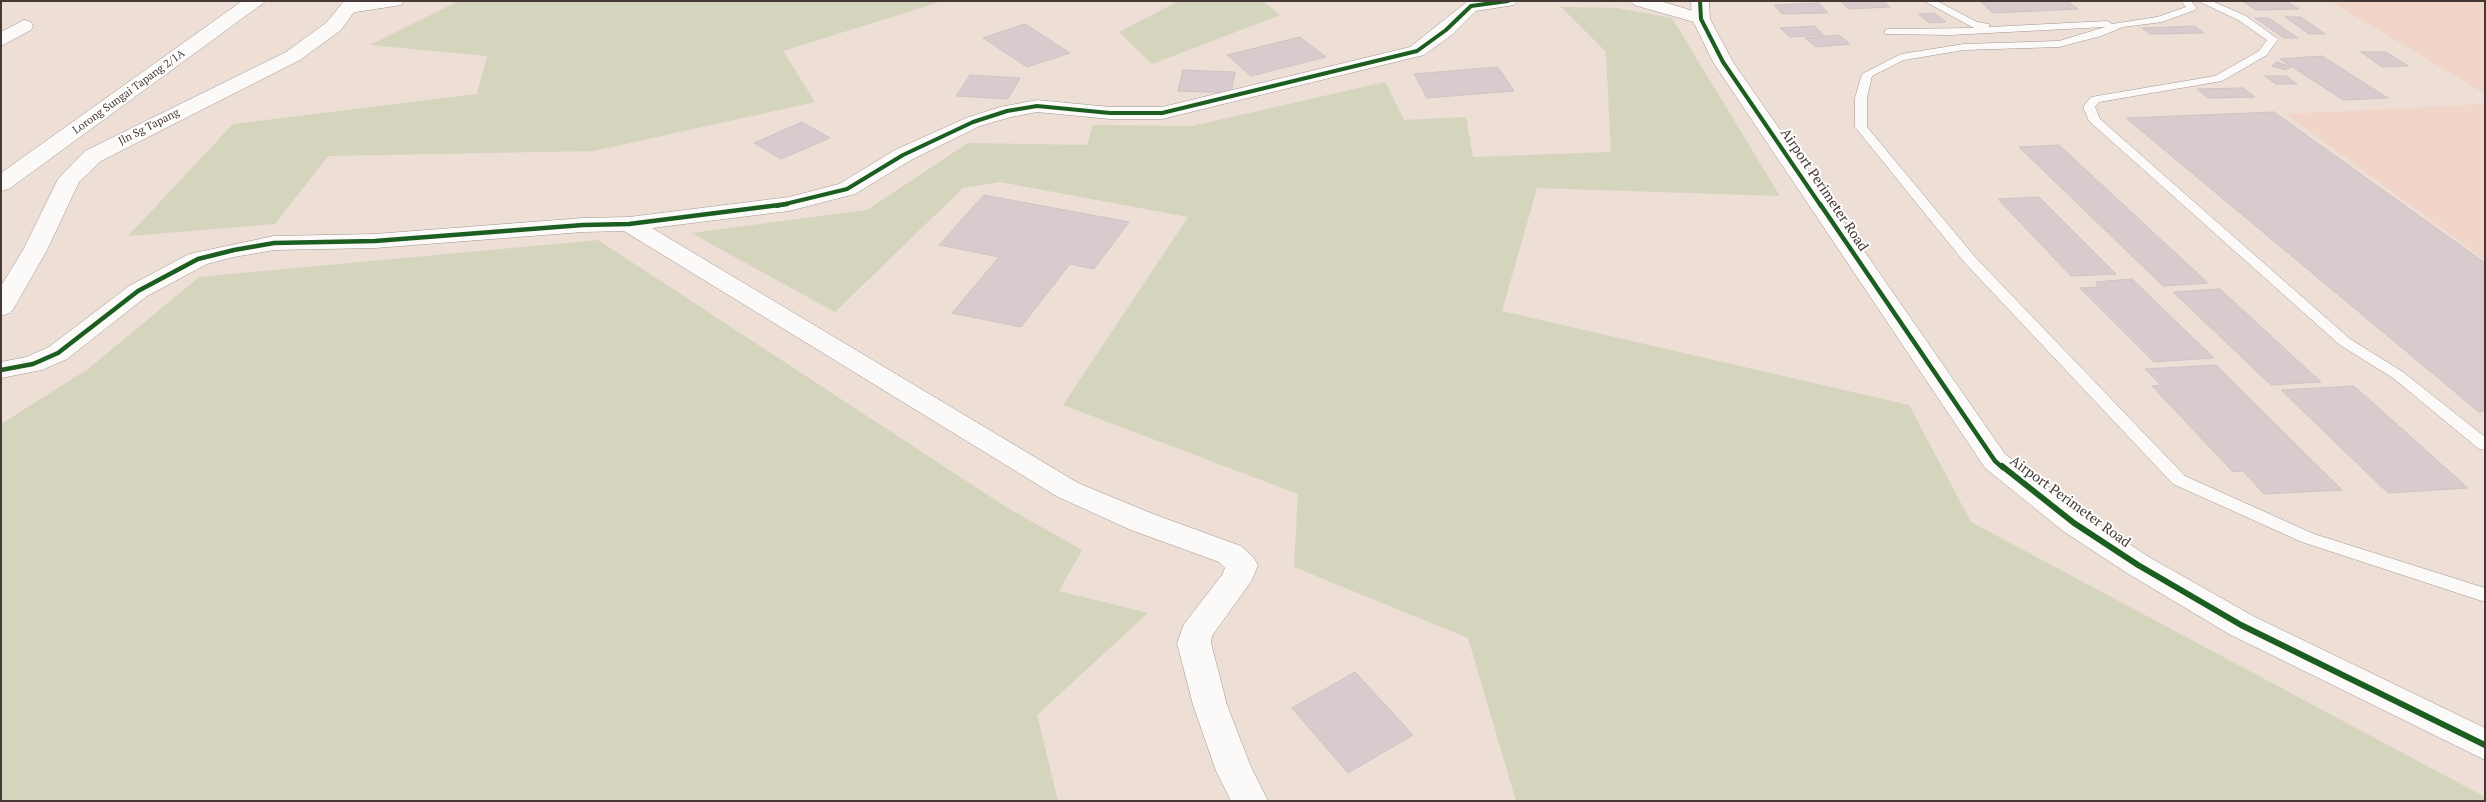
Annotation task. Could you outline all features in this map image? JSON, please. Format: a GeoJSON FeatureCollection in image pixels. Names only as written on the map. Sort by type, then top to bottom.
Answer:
{"type":"FeatureCollection","features":[{"type":"Feature","properties":{"kind":"street","name":"Lorong Sungai Tapang 2/1A"},"geometry":{"type":"LineString","coordinates":[[1,184],[250,4],[257,1]]}},
{"type":"Feature","properties":{"kind":"street"},"geometry":{"type":"LineString","coordinates":[[351,5],[394,1]]}},
{"type":"Feature","properties":{"kind":"street"},"geometry":{"type":"LineString","coordinates":[[1449,1],[1472,6],[1508,1]]}},
{"type":"Feature","properties":{"kind":"street"},"geometry":{"type":"LineString","coordinates":[[1640,1],[1700,10]]}},
{"type":"Feature","properties":{"kind":"street","name":"Jln Sg Tapang"},"geometry":{"type":"LineString","coordinates":[[1,308],[35,250],[70,179],[93,156],[293,56],[334,26],[351,5]]}},
{"type":"Feature","properties":{"kind":"street"},"geometry":{"type":"LineString","coordinates":[[1,370],[33,364],[58,352],[138,291],[198,259],[234,250],[274,244],[375,242],[583,225],[629,224],[789,204],[831,195],[847,189],[902,155],[973,122],[1007,112],[1037,106],[1110,113],[1162,113],[1416,51],[1432,41],[1472,6]]}},
{"type":"Feature","properties":{"kind":"street","name":"Airport Perimeter Road"},"geometry":{"type":"LineString","coordinates":[[1700,10],[1723,62],[1995,461],[2074,523],[2138,565],[2223,615],[2485,745]]}},
{"type":"Feature","properties":{"kind":"street"},"geometry":{"type":"LineString","coordinates":[[1,40],[24,26]]}},
{"type":"Feature","properties":{"kind":"street"},"geometry":{"type":"LineString","coordinates":[[629,224],[1068,490],[1142,522],[1230,554],[1242,565],[1236,580],[1196,633],[1194,643],[1217,724],[1234,771],[1250,801]]}},
{"type":"Feature","properties":{"kind":"lane"},"geometry":{"type":"LineString","coordinates":[[1930,1],[1975,24],[2004,29]]}},
{"type":"Feature","properties":{"kind":"lane"},"geometry":{"type":"LineString","coordinates":[[1889,32],[2121,24],[2158,20],[2192,8],[2186,1]]}},
{"type":"Feature","properties":{"kind":"lane"},"geometry":{"type":"LineString","coordinates":[[2203,1],[2242,18],[2273,39],[2263,53],[2218,79],[2095,99],[2089,107],[2095,121],[2345,342],[2398,375],[2485,445]]}},
{"type":"Feature","properties":{"kind":"lane"},"geometry":{"type":"LineString","coordinates":[[2121,24],[2097,34],[2059,44],[1964,48],[1901,57],[1867,74],[1861,98],[1861,128],[1970,260],[2179,480],[2308,538],[2485,595]]}},
{"type":"Feature","properties":{"kind":"shaded area"},"geometry":{"type":"Polygon","coordinates":[[[2330,1],[2485,1],[2485,94],[2330,1]]]}},
{"type":"Feature","properties":{"kind":"shaded area"},"geometry":{"type":"Polygon","coordinates":[[[2485,104],[2485,260],[2286,114],[2485,104]]]}},
{"type":"Feature","properties":{"kind":"green space"},"geometry":{"type":"Polygon","coordinates":[[[459,1],[943,1],[783,51],[815,102],[594,151],[328,156],[275,224],[128,236],[233,124],[477,94],[487,56],[370,45],[459,1]]]}},
{"type":"Feature","properties":{"kind":"green space"},"geometry":{"type":"Polygon","coordinates":[[[1179,1],[1263,1],[1280,15],[1152,64],[1119,32],[1179,1]]]}},
{"type":"Feature","properties":{"kind":"green space"},"geometry":{"type":"Polygon","coordinates":[[[1561,7],[1616,8],[1672,18],[1780,196],[1537,188],[1502,311],[1909,405],[1971,522],[2485,797],[2485,801],[1516,801],[1468,638],[1294,567],[1298,494],[1063,405],[1188,217],[1000,182],[963,188],[835,312],[691,233],[867,210],[968,143],[1087,145],[1093,125],[1192,126],[1385,82],[1404,120],[1466,117],[1473,157],[1611,152],[1606,52],[1561,7]]]}},
{"type":"Feature","properties":{"kind":"green space"},"geometry":{"type":"Polygon","coordinates":[[[598,240],[1006,507],[1082,550],[1059,591],[1148,613],[1037,715],[1058,801],[1,801],[1,424],[88,369],[199,277],[598,240]]]}},
{"type":"Feature","properties":{"kind":"building"},"geometry":{"type":"Polygon","coordinates":[[[1840,1],[1883,1],[1890,7],[1849,9],[1840,1]]]}},
{"type":"Feature","properties":{"kind":"building"},"geometry":{"type":"Polygon","coordinates":[[[1980,1],[2067,1],[2078,9],[1993,13],[1980,1]]]}},
{"type":"Feature","properties":{"kind":"building"},"geometry":{"type":"Polygon","coordinates":[[[2242,1],[2286,1],[2299,9],[2256,10],[2242,1]]]}},
{"type":"Feature","properties":{"kind":"building"},"geometry":{"type":"Polygon","coordinates":[[[1819,3],[1828,13],[1782,14],[1774,5],[1819,3]]]}},
{"type":"Feature","properties":{"kind":"building"},"geometry":{"type":"Polygon","coordinates":[[[1934,13],[1946,22],[1930,23],[1918,14],[1934,13]]]}},
{"type":"Feature","properties":{"kind":"building"},"geometry":{"type":"Polygon","coordinates":[[[2285,17],[2301,17],[2325,34],[2309,34],[2285,17]]]}},
{"type":"Feature","properties":{"kind":"building"},"geometry":{"type":"Polygon","coordinates":[[[2255,18],[2269,18],[2298,38],[2284,38],[2255,18]]]}},
{"type":"Feature","properties":{"kind":"building"},"geometry":{"type":"Polygon","coordinates":[[[1025,24],[1070,53],[1027,67],[983,38],[1025,24]]]}},
{"type":"Feature","properties":{"kind":"building"},"geometry":{"type":"Polygon","coordinates":[[[1814,26],[1824,35],[1790,37],[1780,28],[1814,26]]]}},
{"type":"Feature","properties":{"kind":"building"},"geometry":{"type":"Polygon","coordinates":[[[2195,26],[2204,33],[2150,34],[2142,28],[2195,26]]]}},
{"type":"Feature","properties":{"kind":"building"},"geometry":{"type":"Polygon","coordinates":[[[1839,35],[1850,44],[1816,47],[1805,38],[1839,35]]]}},
{"type":"Feature","properties":{"kind":"building"},"geometry":{"type":"Polygon","coordinates":[[[1300,37],[1326,57],[1251,76],[1227,55],[1300,37]]]}},
{"type":"Feature","properties":{"kind":"building"},"geometry":{"type":"Polygon","coordinates":[[[2361,52],[2386,52],[2408,66],[2382,67],[2361,52]]]}},
{"type":"Feature","properties":{"kind":"building"},"geometry":{"type":"Polygon","coordinates":[[[2322,56],[2388,98],[2343,100],[2280,59],[2322,56]]]}},
{"type":"Feature","properties":{"kind":"building"},"geometry":{"type":"Polygon","coordinates":[[[2277,62],[2291,67],[2285,70],[2272,66],[2277,62]]]}},
{"type":"Feature","properties":{"kind":"building"},"geometry":{"type":"Polygon","coordinates":[[[1498,67],[1514,91],[1427,98],[1414,74],[1498,67]]]}},
{"type":"Feature","properties":{"kind":"building"},"geometry":{"type":"Polygon","coordinates":[[[1183,70],[1235,72],[1231,93],[1178,91],[1183,70]]]}},
{"type":"Feature","properties":{"kind":"building"},"geometry":{"type":"Polygon","coordinates":[[[970,75],[1020,78],[1008,99],[956,96],[970,75]]]}},
{"type":"Feature","properties":{"kind":"building"},"geometry":{"type":"Polygon","coordinates":[[[2265,76],[2286,76],[2297,84],[2276,84],[2265,76]]]}},
{"type":"Feature","properties":{"kind":"building"},"geometry":{"type":"Polygon","coordinates":[[[2243,88],[2255,97],[2208,98],[2197,89],[2243,88]]]}},
{"type":"Feature","properties":{"kind":"building"},"geometry":{"type":"Polygon","coordinates":[[[2274,112],[2485,263],[2485,411],[2479,412],[2126,118],[2274,112]]]}},
{"type":"Feature","properties":{"kind":"building"},"geometry":{"type":"Polygon","coordinates":[[[802,122],[830,138],[781,159],[754,143],[802,122]]]}},
{"type":"Feature","properties":{"kind":"building"},"geometry":{"type":"Polygon","coordinates":[[[2059,145],[2208,283],[2163,286],[2019,147],[2059,145]]]}},
{"type":"Feature","properties":{"kind":"building"},"geometry":{"type":"Polygon","coordinates":[[[984,195],[1129,222],[1094,269],[1070,264],[1021,327],[952,313],[999,257],[939,245],[984,195]]]}},
{"type":"Feature","properties":{"kind":"building"},"geometry":{"type":"Polygon","coordinates":[[[2039,197],[2116,274],[2071,276],[1998,199],[2039,197]]]}},
{"type":"Feature","properties":{"kind":"building"},"geometry":{"type":"Polygon","coordinates":[[[2132,279],[2214,358],[2154,362],[2080,288],[2098,287],[2096,282],[2132,279]]]}},
{"type":"Feature","properties":{"kind":"building"},"geometry":{"type":"Polygon","coordinates":[[[2220,289],[2321,382],[2271,385],[2173,292],[2220,289]]]}},
{"type":"Feature","properties":{"kind":"building"},"geometry":{"type":"Polygon","coordinates":[[[2216,365],[2342,490],[2264,494],[2243,471],[2233,472],[2152,386],[2161,385],[2145,369],[2216,365]]]}},
{"type":"Feature","properties":{"kind":"building"},"geometry":{"type":"Polygon","coordinates":[[[2354,386],[2468,488],[2388,493],[2281,390],[2354,386]]]}},
{"type":"Feature","properties":{"kind":"building"},"geometry":{"type":"Polygon","coordinates":[[[1355,672],[1413,735],[1348,773],[1292,708],[1355,672]]]}},
{"type":"Feature","properties":{"kind":"cycle path"},"geometry":{"type":"LineString","coordinates":[[1,370],[33,364],[58,353],[138,291],[198,259],[234,250],[274,243],[375,241],[583,225],[629,224],[789,204],[847,189],[903,155],[973,122],[1007,111],[1037,106],[1110,113],[1162,113],[1417,51],[1446,30],[1471,6],[1508,1]]}},
{"type":"Feature","properties":{"kind":"cycle path"},"geometry":{"type":"LineString","coordinates":[[1700,1],[1701,19],[1723,62],[1995,461],[2074,523],[2138,565],[2241,625],[2485,745]]}}]}
